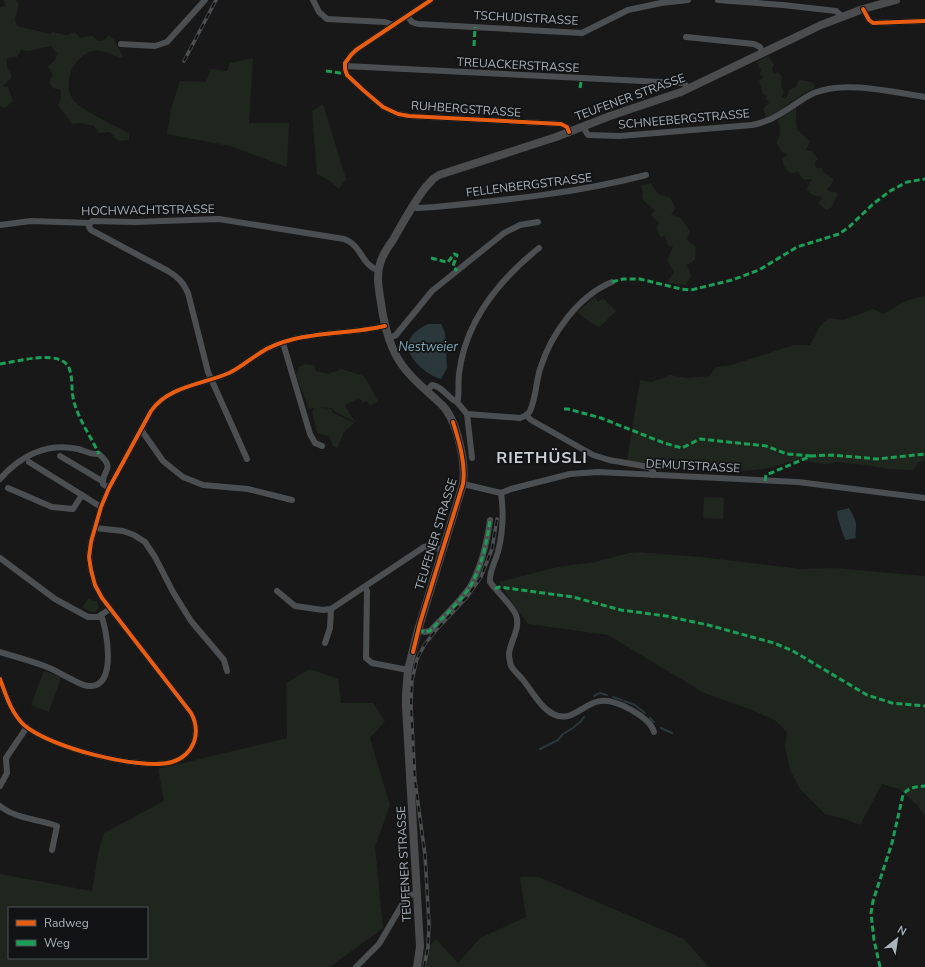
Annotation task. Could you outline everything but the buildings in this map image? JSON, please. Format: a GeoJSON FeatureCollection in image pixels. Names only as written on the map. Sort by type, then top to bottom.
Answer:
{"type":"FeatureCollection","features":[{"type":"Feature","properties":{"kind":"main road","name":"TEUFENER STRASSE"},"geometry":{"type":"LineString","coordinates":[[417,967],[420,946],[406,707],[408,670],[418,630],[463,484],[464,468],[458,436],[453,422],[442,404],[426,391],[402,365],[388,339],[378,281],[378,270],[382,257],[428,182],[439,175],[569,132],[689,89],[820,25],[842,16],[896,0]]}},
{"type":"Feature","properties":{"kind":"street"},"geometry":{"type":"LineString","coordinates":[[121,44],[155,46],[167,42],[204,0]]}},
{"type":"Feature","properties":{"kind":"street"},"geometry":{"type":"LineString","coordinates":[[313,0],[319,12],[327,19],[385,22],[394,25]]}},
{"type":"Feature","properties":{"kind":"street"},"geometry":{"type":"LineString","coordinates":[[344,66],[356,50],[431,0]]}},
{"type":"Feature","properties":{"kind":"street","name":"TSCHUDISTRASSE"},"geometry":{"type":"LineString","coordinates":[[407,16],[412,22],[418,24],[582,33],[628,10],[660,3],[688,0]]}},
{"type":"Feature","properties":{"kind":"street"},"geometry":{"type":"LineString","coordinates":[[718,0],[783,4],[836,11],[842,16]]}},
{"type":"Feature","properties":{"kind":"street"},"geometry":{"type":"LineString","coordinates":[[862,10],[873,23],[925,21]]}},
{"type":"Feature","properties":{"kind":"street"},"geometry":{"type":"LineString","coordinates":[[686,37],[754,44],[760,47],[763,52]]}},
{"type":"Feature","properties":{"kind":"street","name":"TREUACKERSTRASSE"},"geometry":{"type":"LineString","coordinates":[[344,66],[682,83],[689,89]]}},
{"type":"Feature","properties":{"kind":"street","name":"RUHBERGSTRASSE"},"geometry":{"type":"LineString","coordinates":[[344,66],[347,75],[359,86],[384,106],[398,114],[409,116],[561,124],[567,127],[569,132]]}},
{"type":"Feature","properties":{"kind":"street","name":"SCHNEEBERGSTRASSE"},"geometry":{"type":"LineString","coordinates":[[583,127],[588,135],[620,136],[752,125],[766,122],[813,94],[825,89],[833,88],[852,87],[925,97]]}},
{"type":"Feature","properties":{"kind":"street","name":"FELLENBERGSTRASSE"},"geometry":{"type":"LineString","coordinates":[[413,206],[418,208],[435,207],[557,194],[612,184],[646,175]]}},
{"type":"Feature","properties":{"kind":"street","name":"HOCHWACHTSTRASSE"},"geometry":{"type":"LineString","coordinates":[[0,225],[31,221],[90,223],[92,221],[135,222],[214,219],[351,241],[357,247],[371,268],[378,270]]}},
{"type":"Feature","properties":{"kind":"street"},"geometry":{"type":"LineString","coordinates":[[388,339],[396,335],[432,291],[502,235],[520,225],[538,222]]}},
{"type":"Feature","properties":{"kind":"street"},"geometry":{"type":"LineString","coordinates":[[90,223],[89,227],[91,230],[168,271],[179,278],[184,284],[188,293],[208,372],[247,460]]}},
{"type":"Feature","properties":{"kind":"street"},"geometry":{"type":"LineString","coordinates":[[457,402],[464,345],[474,323],[500,284],[516,267],[539,248]]}},
{"type":"Feature","properties":{"kind":"street"},"geometry":{"type":"LineString","coordinates":[[467,414],[520,418],[526,416],[531,408],[544,359],[558,332],[578,307],[601,288],[612,282]]}},
{"type":"Feature","properties":{"kind":"street"},"geometry":{"type":"LineString","coordinates":[[0,679],[14,712],[27,727],[40,736],[69,748],[90,754],[130,761],[166,763],[180,759],[190,749],[194,741],[196,730],[191,713],[185,703],[110,609],[98,591],[90,570],[89,550],[101,507],[109,488],[138,434],[142,431],[142,427],[151,411],[160,400],[185,388],[230,372],[277,344],[313,336],[385,326]]}},
{"type":"Feature","properties":{"kind":"street"},"geometry":{"type":"LineString","coordinates":[[283,343],[310,434],[315,443],[322,446]]}},
{"type":"Feature","properties":{"kind":"street"},"geometry":{"type":"LineString","coordinates":[[426,391],[432,385],[436,386],[451,399],[457,402],[467,414],[472,458]]}},
{"type":"Feature","properties":{"kind":"street"},"geometry":{"type":"LineString","coordinates":[[526,416],[593,455],[609,460],[649,467],[652,470],[653,475]]}},
{"type":"Feature","properties":{"kind":"street"},"geometry":{"type":"LineString","coordinates":[[142,431],[162,461],[183,477],[203,485],[248,489],[292,500]]}},
{"type":"Feature","properties":{"kind":"street"},"geometry":{"type":"LineString","coordinates":[[0,479],[18,462],[30,455],[41,450],[56,448],[78,449],[95,455],[99,454],[107,461],[108,466],[102,481]]}},
{"type":"Feature","properties":{"kind":"street"},"geometry":{"type":"LineString","coordinates":[[60,456],[102,481],[102,484],[109,488]]}},
{"type":"Feature","properties":{"kind":"street"},"geometry":{"type":"LineString","coordinates":[[29,462],[101,507]]}},
{"type":"Feature","properties":{"kind":"street","name":"DEMUTSTRASSE"},"geometry":{"type":"LineString","coordinates":[[501,493],[511,489],[579,473],[598,472],[798,482],[925,498]]}},
{"type":"Feature","properties":{"kind":"street"},"geometry":{"type":"LineString","coordinates":[[463,484],[501,493],[504,515],[502,530],[498,552],[489,576],[490,582],[514,611],[517,618],[517,626],[510,653],[510,662],[512,667],[545,708],[554,714],[566,716],[575,714],[596,702],[603,700],[628,708],[640,716],[654,732]]}},
{"type":"Feature","properties":{"kind":"street"},"geometry":{"type":"LineString","coordinates":[[8,488],[52,507],[73,509],[82,495]]}},
{"type":"Feature","properties":{"kind":"street"},"geometry":{"type":"LineString","coordinates":[[418,630],[424,632],[430,631],[471,585],[478,570],[487,540],[490,520]]}},
{"type":"Feature","properties":{"kind":"street"},"geometry":{"type":"LineString","coordinates":[[95,528],[123,531],[134,535],[145,542],[191,621],[224,660],[227,671]]}},
{"type":"Feature","properties":{"kind":"street"},"geometry":{"type":"LineString","coordinates":[[277,591],[295,606],[323,610],[331,609],[424,547],[430,546],[442,550]]}},
{"type":"Feature","properties":{"kind":"street"},"geometry":{"type":"LineString","coordinates":[[0,558],[55,599],[88,617],[95,618],[101,616],[110,609]]}},
{"type":"Feature","properties":{"kind":"street"},"geometry":{"type":"LineString","coordinates":[[365,587],[367,591],[366,658],[372,663],[408,670]]}},
{"type":"Feature","properties":{"kind":"street"},"geometry":{"type":"LineString","coordinates":[[325,643],[330,628],[331,609]]}},
{"type":"Feature","properties":{"kind":"street"},"geometry":{"type":"LineString","coordinates":[[0,652],[48,667],[84,685],[91,686],[99,684],[104,678],[108,652],[105,627],[101,616]]}},
{"type":"Feature","properties":{"kind":"street"},"geometry":{"type":"LineString","coordinates":[[0,786],[7,773],[3,759],[27,727]]}},
{"type":"Feature","properties":{"kind":"street"},"geometry":{"type":"LineString","coordinates":[[0,806],[7,811],[20,816],[57,826],[52,850]]}},
{"type":"Feature","properties":{"kind":"street"},"geometry":{"type":"LineString","coordinates":[[356,967],[379,944],[406,898],[409,895],[417,894]]}},
{"type":"Feature","properties":{"kind":"shaded area"},"geometry":{"type":"Polygon","coordinates":[[[4,0],[16,0],[19,5],[15,19],[17,26],[51,34],[52,32],[67,35],[75,32],[80,38],[92,36],[98,41],[104,40],[109,35],[114,40],[123,56],[119,58],[101,51],[94,51],[84,55],[74,65],[71,71],[69,78],[69,92],[72,98],[82,107],[129,133],[129,140],[118,141],[110,132],[99,133],[94,126],[80,123],[72,124],[58,105],[61,98],[61,90],[53,88],[49,82],[53,74],[48,67],[55,60],[57,53],[51,46],[29,51],[21,50],[17,57],[7,58],[7,68],[11,74],[11,78],[3,86],[8,87],[13,101],[5,108],[0,106],[0,7],[6,6],[4,0]]]}},
{"type":"Feature","properties":{"kind":"shaded area"},"geometry":{"type":"Polygon","coordinates":[[[768,56],[774,65],[772,69],[774,73],[778,72],[782,77],[781,86],[784,91],[782,97],[786,98],[788,92],[796,87],[799,80],[813,83],[815,88],[766,118],[763,109],[769,102],[766,99],[767,96],[763,94],[759,81],[764,76],[760,74],[761,68],[759,68],[757,62],[768,56]]]}},
{"type":"Feature","properties":{"kind":"shaded area"},"geometry":{"type":"Polygon","coordinates":[[[253,58],[249,123],[289,123],[287,167],[230,146],[167,134],[171,109],[180,81],[206,82],[211,69],[227,71],[230,63],[253,58]]]}},
{"type":"Feature","properties":{"kind":"shaded area"},"geometry":{"type":"Polygon","coordinates":[[[323,104],[346,179],[339,189],[330,181],[317,174],[312,111],[323,104]]]}},
{"type":"Feature","properties":{"kind":"shaded area"},"geometry":{"type":"Polygon","coordinates":[[[796,108],[797,130],[810,141],[806,150],[812,151],[818,159],[815,162],[816,168],[822,168],[823,172],[834,179],[827,189],[831,192],[836,192],[838,195],[832,207],[826,210],[818,203],[822,198],[820,196],[813,195],[807,190],[812,179],[804,180],[797,171],[790,173],[784,166],[782,158],[788,155],[782,152],[776,142],[780,132],[777,121],[796,108]]]}},
{"type":"Feature","properties":{"kind":"shaded area"},"geometry":{"type":"Polygon","coordinates":[[[651,183],[658,194],[670,198],[676,208],[671,215],[680,217],[690,231],[687,240],[696,247],[695,260],[687,265],[691,276],[686,285],[667,282],[674,272],[667,260],[673,247],[668,245],[665,236],[660,237],[657,228],[659,223],[651,215],[655,210],[642,198],[643,193],[641,185],[651,183]]]}},
{"type":"Feature","properties":{"kind":"shaded area"},"geometry":{"type":"Polygon","coordinates":[[[595,296],[598,302],[603,298],[616,311],[599,327],[585,319],[578,312],[595,296]]]}},
{"type":"Feature","properties":{"kind":"shaded area"},"geometry":{"type":"Polygon","coordinates":[[[925,296],[925,460],[918,463],[913,470],[888,469],[838,462],[825,464],[806,461],[789,462],[770,468],[733,472],[674,468],[627,461],[640,380],[652,382],[670,375],[687,378],[710,376],[716,367],[728,366],[794,345],[810,345],[820,326],[829,318],[843,320],[873,309],[884,314],[903,302],[925,296]]]}},
{"type":"Feature","properties":{"kind":"shaded area"},"geometry":{"type":"Polygon","coordinates":[[[305,364],[314,365],[316,371],[328,374],[341,369],[364,376],[378,401],[371,406],[367,401],[363,403],[359,398],[347,404],[345,406],[355,422],[334,411],[332,408],[315,407],[331,409],[333,413],[354,423],[344,432],[337,448],[333,446],[329,436],[317,433],[312,412],[314,408],[309,409],[296,375],[299,367],[305,364]]]}},
{"type":"Feature","properties":{"kind":"shaded area"},"geometry":{"type":"Polygon","coordinates":[[[704,497],[724,498],[723,519],[703,518],[704,497]]]}},
{"type":"Feature","properties":{"kind":"shaded area"},"geometry":{"type":"Polygon","coordinates":[[[637,552],[701,557],[802,569],[835,568],[925,576],[925,817],[917,805],[899,789],[882,784],[860,825],[845,819],[825,814],[800,789],[790,770],[785,746],[787,732],[776,721],[752,710],[704,693],[608,635],[528,624],[499,582],[557,567],[595,562],[637,552]]]}},
{"type":"Feature","properties":{"kind":"shaded area"},"geometry":{"type":"Polygon","coordinates":[[[89,598],[97,601],[99,607],[96,612],[90,612],[82,607],[89,598]]]}},
{"type":"Feature","properties":{"kind":"shaded area"},"geometry":{"type":"Polygon","coordinates":[[[310,669],[338,679],[341,703],[373,703],[385,721],[370,738],[390,805],[375,847],[383,928],[330,967],[0,967],[0,874],[92,891],[99,849],[104,833],[164,801],[158,769],[287,738],[286,683],[310,669]]]}},
{"type":"Feature","properties":{"kind":"shaded area"},"geometry":{"type":"Polygon","coordinates":[[[44,671],[61,677],[49,712],[31,705],[44,671]]]}},
{"type":"Feature","properties":{"kind":"shaded area"},"geometry":{"type":"Polygon","coordinates":[[[520,877],[539,877],[684,939],[709,967],[411,967],[436,939],[458,963],[480,938],[526,917],[520,877]]]}},
{"type":"Feature","properties":{"kind":"water","name":"Nestweier"},"geometry":{"type":"Polygon","coordinates":[[[428,324],[441,324],[445,333],[447,368],[441,379],[424,370],[413,359],[408,347],[409,341],[413,335],[428,324]]]}},
{"type":"Feature","properties":{"kind":"water"},"geometry":{"type":"Polygon","coordinates":[[[849,508],[856,522],[856,538],[845,540],[837,511],[849,508]]]}},
{"type":"Feature","properties":{"kind":"waterway"},"geometry":{"type":"LineString","coordinates":[[594,696],[600,693],[607,695]]}},
{"type":"Feature","properties":{"kind":"waterway"},"geometry":{"type":"LineString","coordinates":[[613,697],[622,700]]}},
{"type":"Feature","properties":{"kind":"waterway"},"geometry":{"type":"LineString","coordinates":[[624,701],[635,705],[645,713]]}},
{"type":"Feature","properties":{"kind":"waterway"},"geometry":{"type":"LineString","coordinates":[[540,749],[558,740],[584,717]]}},
{"type":"Feature","properties":{"kind":"waterway"},"geometry":{"type":"LineString","coordinates":[[650,718],[654,722]]}},
{"type":"Feature","properties":{"kind":"waterway"},"geometry":{"type":"LineString","coordinates":[[661,728],[672,733]]}},
{"type":"Feature","properties":{"kind":"railway"},"geometry":{"type":"LineString","coordinates":[[184,61],[216,0]]}},
{"type":"Feature","properties":{"kind":"railway"},"geometry":{"type":"LineString","coordinates":[[424,967],[428,947],[429,924],[425,855],[415,781],[411,705],[412,680],[417,659],[425,644],[467,597],[481,577],[492,549],[497,519]]}},
{"type":"Feature","properties":{"kind":"marked path"},"geometry":{"type":"LineString","coordinates":[[474,46],[475,27]]}},
{"type":"Feature","properties":{"kind":"marked path"},"geometry":{"type":"LineString","coordinates":[[326,71],[340,73],[345,71]]}},
{"type":"Feature","properties":{"kind":"marked path"},"geometry":{"type":"LineString","coordinates":[[580,88],[581,82]]}},
{"type":"Feature","properties":{"kind":"marked path"},"geometry":{"type":"LineString","coordinates":[[612,282],[623,279],[640,279],[691,290],[732,280],[759,270],[797,247],[839,234],[890,191],[907,182],[925,179]]}},
{"type":"Feature","properties":{"kind":"marked path"},"geometry":{"type":"LineString","coordinates":[[431,258],[448,262],[454,254],[457,255],[453,266],[457,271]]}},
{"type":"Feature","properties":{"kind":"marked path"},"geometry":{"type":"LineString","coordinates":[[0,364],[39,358],[50,358],[59,360],[66,364],[71,375],[73,398],[76,409],[99,454]]}},
{"type":"Feature","properties":{"kind":"marked path"},"geometry":{"type":"LineString","coordinates":[[564,409],[601,418],[664,443],[682,448],[700,439],[766,446],[787,454],[811,456]]}},
{"type":"Feature","properties":{"kind":"marked path"},"geometry":{"type":"LineString","coordinates":[[765,481],[766,475],[811,456],[832,455],[877,459],[925,454]]}},
{"type":"Feature","properties":{"kind":"marked path"},"geometry":{"type":"LineString","coordinates":[[418,630],[424,632],[430,631],[457,603],[471,585],[484,553],[490,520]]}},
{"type":"Feature","properties":{"kind":"marked path"},"geometry":{"type":"LineString","coordinates":[[495,589],[499,587],[573,597],[621,610],[666,616],[708,625],[774,643],[793,651],[867,695],[892,703],[925,706]]}},
{"type":"Feature","properties":{"kind":"marked path"},"geometry":{"type":"LineString","coordinates":[[880,967],[874,940],[871,913],[873,901],[892,843],[903,795],[910,789],[925,786]]}},
{"type":"Feature","properties":{"kind":"cycle path"},"geometry":{"type":"LineString","coordinates":[[431,0],[356,50],[345,63],[347,75],[383,107],[398,114],[409,116],[561,124],[567,127],[569,132]]}},
{"type":"Feature","properties":{"kind":"cycle path"},"geometry":{"type":"LineString","coordinates":[[863,9],[869,20],[873,23],[925,21]]}},
{"type":"Feature","properties":{"kind":"cycle path"},"geometry":{"type":"LineString","coordinates":[[0,679],[9,704],[19,720],[36,733],[53,741],[73,749],[95,755],[139,763],[157,764],[172,762],[185,755],[192,746],[196,735],[193,716],[102,598],[95,585],[89,557],[91,542],[101,507],[109,488],[151,411],[167,396],[187,387],[229,373],[272,346],[285,341],[385,326]]}},
{"type":"Feature","properties":{"kind":"cycle path"},"geometry":{"type":"LineString","coordinates":[[413,652],[420,623],[463,484],[463,461],[453,422]]}},
{"type":"Feature","properties":{"kind":"district","name":"RIETHÜSLI"},"geometry":{"type":"Point","coordinates":[542,458]}}]}
